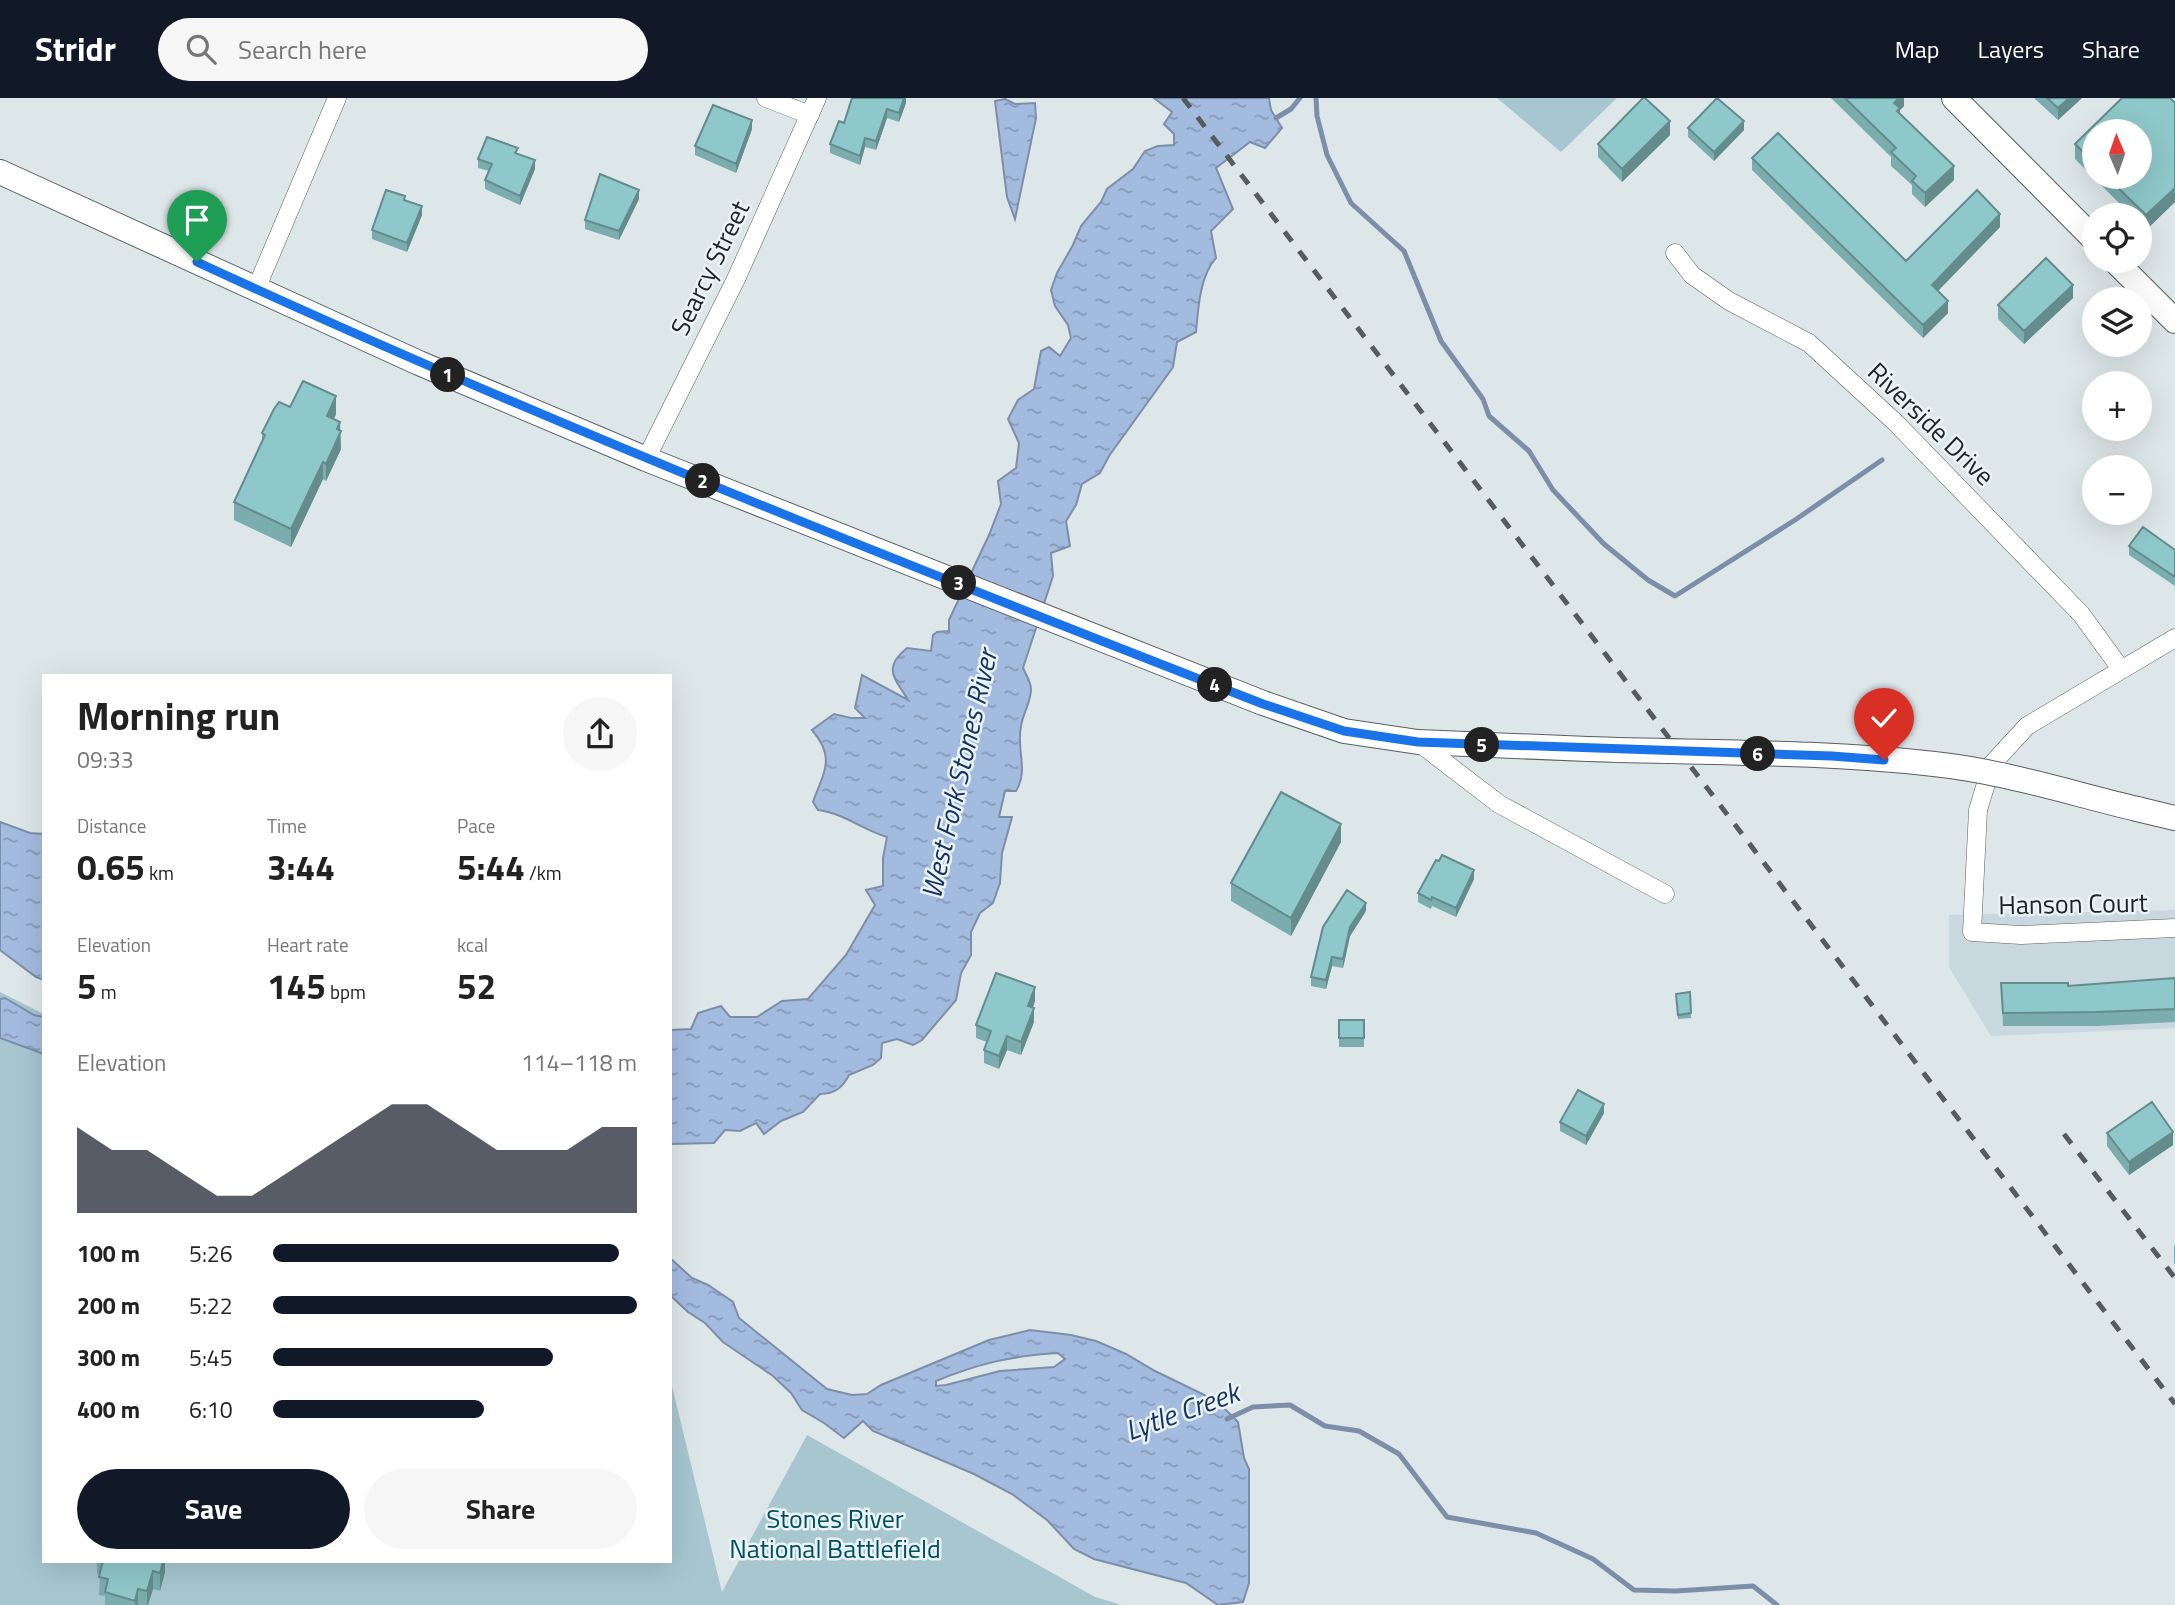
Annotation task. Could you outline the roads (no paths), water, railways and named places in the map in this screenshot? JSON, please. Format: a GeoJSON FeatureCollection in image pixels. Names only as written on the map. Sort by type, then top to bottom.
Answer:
{"type":"FeatureCollection","features":[{"type":"Feature","properties":{"kind":"main road"},"geometry":{"type":"LineString","coordinates":[[1954,98],[2082,227]]}},
{"type":"Feature","properties":{"kind":"main road"},"geometry":{"type":"LineString","coordinates":[[0,172],[419,363],[646,459],[1263,704],[1344,731],[1418,742],[1832,756],[1936,764],[2015,779],[2175,818]]}},
{"type":"Feature","properties":{"kind":"main road"},"geometry":{"type":"LineString","coordinates":[[2127,273],[2175,321]]}},
{"type":"Feature","properties":{"kind":"street"},"geometry":{"type":"LineString","coordinates":[[256,289],[337,98]]}},
{"type":"Feature","properties":{"kind":"street"},"geometry":{"type":"LineString","coordinates":[[766,98],[810,115]]}},
{"type":"Feature","properties":{"kind":"street","name":"Searcy Street"},"geometry":{"type":"LineString","coordinates":[[646,459],[736,279],[817,98]]}},
{"type":"Feature","properties":{"kind":"street","name":"Riverside Drive"},"geometry":{"type":"LineString","coordinates":[[1675,253],[1692,275],[1729,300],[1809,343],[1896,423],[2081,614],[2121,669]]}},
{"type":"Feature","properties":{"kind":"street"},"geometry":{"type":"LineString","coordinates":[[2121,669],[2175,638]]}},
{"type":"Feature","properties":{"kind":"street","name":"Hanson Court"},"geometry":{"type":"LineString","coordinates":[[2121,669],[2027,726],[1992,764],[1978,810],[1972,932],[2021,935],[2175,928]]}},
{"type":"Feature","properties":{"kind":"street"},"geometry":{"type":"LineString","coordinates":[[1418,742],[1499,804],[1665,894]]}},
{"type":"Feature","properties":{"kind":"water","name":"West Fork Stones River"},"geometry":{"type":"Polygon","coordinates":[[[1154,98],[1269,98],[1271,110],[1282,128],[1265,148],[1250,142],[1216,168],[1233,209],[1211,231],[1216,258],[1203,283],[1196,332],[1177,342],[1173,367],[1109,456],[1100,473],[1082,484],[1076,505],[1066,521],[1070,546],[1051,553],[1053,576],[1023,668],[1031,689],[1020,735],[1022,775],[1016,791],[1005,791],[999,817],[1012,817],[1002,853],[1000,883],[993,903],[980,913],[971,932],[971,955],[961,973],[956,1000],[922,1040],[913,1045],[897,1039],[882,1043],[881,1058],[873,1065],[849,1075],[838,1089],[820,1094],[803,1112],[781,1121],[764,1134],[756,1123],[740,1131],[725,1130],[714,1143],[672,1144],[672,1030],[691,1029],[698,1013],[721,1006],[730,1017],[757,1017],[782,1001],[808,999],[846,955],[875,905],[866,890],[883,886],[883,858],[887,837],[836,814],[818,810],[813,802],[824,773],[826,757],[812,730],[834,714],[865,718],[855,708],[862,675],[908,700],[893,674],[894,662],[907,648],[931,651],[933,635],[949,631],[949,620],[1001,504],[998,481],[1016,468],[1019,443],[1008,419],[1018,400],[1034,389],[1041,351],[1049,347],[1060,356],[1071,338],[1068,325],[1055,306],[1051,290],[1057,273],[1081,226],[1101,202],[1107,189],[1133,169],[1145,151],[1158,146],[1174,145],[1174,134],[1164,124],[1172,112],[1154,98]]]}},
{"type":"Feature","properties":{"kind":"water"},"geometry":{"type":"Polygon","coordinates":[[[1005,99],[1015,104],[1035,103],[1036,118],[1015,219],[1007,197],[995,101],[1005,99]]]}},
{"type":"Feature","properties":{"kind":"water"},"geometry":{"type":"Polygon","coordinates":[[[0,822],[30,833],[42,834],[42,979],[0,950],[0,822]]]}},
{"type":"Feature","properties":{"kind":"water"},"geometry":{"type":"Polygon","coordinates":[[[5,998],[34,1015],[42,1017],[42,1053],[0,1038],[0,999],[5,998]]]}},
{"type":"Feature","properties":{"kind":"water"},"geometry":{"type":"Polygon","coordinates":[[[672,1260],[692,1278],[733,1302],[739,1318],[827,1389],[852,1395],[867,1394],[881,1385],[989,1340],[1030,1330],[1096,1341],[1217,1401],[1238,1422],[1244,1458],[1249,1469],[1249,1583],[1243,1602],[1218,1605],[1186,1583],[1094,1559],[1074,1549],[1047,1520],[1012,1494],[974,1474],[873,1431],[863,1421],[844,1438],[802,1410],[791,1393],[773,1376],[723,1342],[705,1323],[672,1297],[672,1260]],[[1058,1353],[1025,1356],[967,1369],[936,1381],[936,1386],[1000,1371],[1054,1367],[1065,1359],[1058,1353]]]}},
{"type":"Feature","properties":{"kind":"waterway"},"geometry":{"type":"LineString","coordinates":[[1276,118],[1291,109],[1300,98]]}},
{"type":"Feature","properties":{"kind":"waterway"},"geometry":{"type":"LineString","coordinates":[[1316,98],[1317,116],[1327,155],[1351,203],[1404,251],[1441,341],[1483,399],[1489,416],[1529,451],[1553,490],[1604,544],[1648,580],[1675,596],[1795,520],[1882,460]]}},
{"type":"Feature","properties":{"kind":"waterway","name":"Lytle Creek"},"geometry":{"type":"LineString","coordinates":[[1227,1419],[1253,1407],[1290,1405],[1325,1426],[1359,1431],[1399,1454],[1447,1517],[1536,1533],[1593,1559],[1634,1590],[1676,1591],[1753,1586],[1777,1605]]}},
{"type":"Feature","properties":{"kind":"railway"},"geometry":{"type":"LineString","coordinates":[[1183,98],[2175,1404]]}},
{"type":"Feature","properties":{"kind":"railway"},"geometry":{"type":"LineString","coordinates":[[2064,1134],[2175,1278]]}},
{"type":"Feature","properties":{"kind":"park label","name":"Stones River National Battlefield"},"geometry":{"type":"Point","coordinates":[835,1534]}}]}
